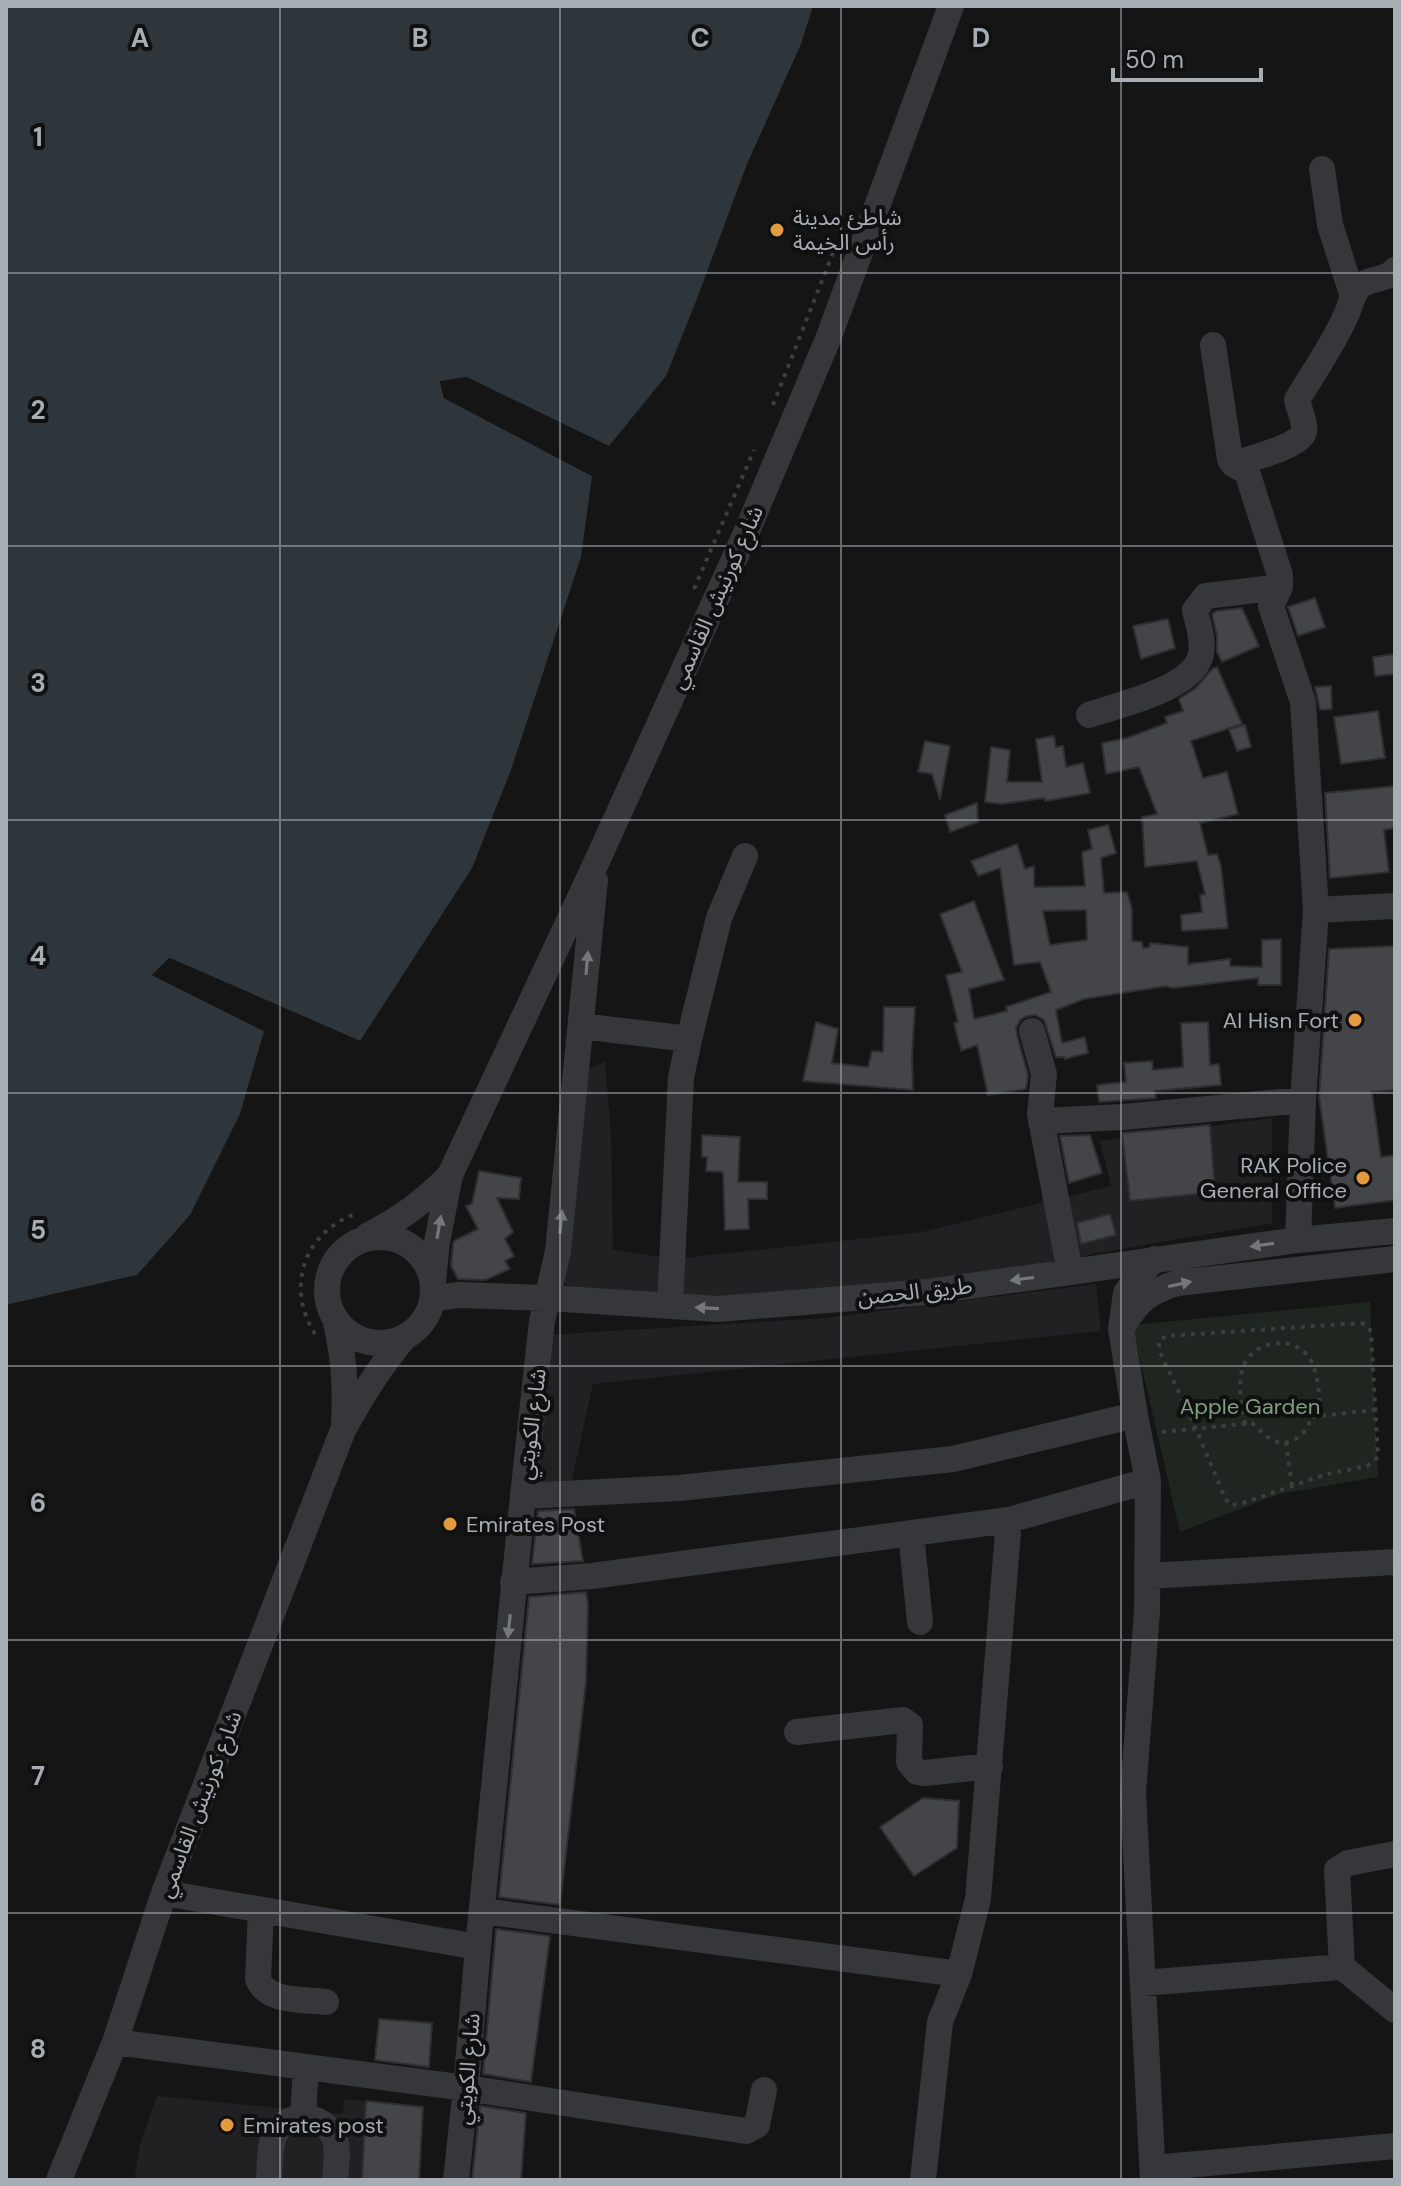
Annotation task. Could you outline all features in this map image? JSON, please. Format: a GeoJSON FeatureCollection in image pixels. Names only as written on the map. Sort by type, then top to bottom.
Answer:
{"type":"FeatureCollection","features":[{"type":"Feature","properties":{"kind":"street","name":"شارع كورنيش القاسمي"},"geometry":{"type":"LineString","coordinates":[[433,1289],[437,1242],[450,1175],[747,531],[828,339],[951,6]]}},
{"type":"Feature","properties":{"kind":"street"},"geometry":{"type":"LineString","coordinates":[[1322,169],[1330,225],[1353,297]]}},
{"type":"Feature","properties":{"kind":"street"},"geometry":{"type":"LineString","coordinates":[[1233,464],[1302,438],[1305,429],[1297,400],[1324,360],[1353,297],[1362,285],[1392,274],[1395,270]]}},
{"type":"Feature","properties":{"kind":"street"},"geometry":{"type":"LineString","coordinates":[[1213,345],[1230,459],[1247,472],[1280,575],[1280,587],[1271,606],[1303,702],[1316,910],[1303,1100],[1298,1240]]}},
{"type":"Feature","properties":{"kind":"street"},"geometry":{"type":"LineString","coordinates":[[1089,715],[1172,687],[1196,669],[1202,652],[1195,610],[1206,596],[1280,587]]}},
{"type":"Feature","properties":{"kind":"street"},"geometry":{"type":"LineString","coordinates":[[670,1306],[681,1077],[719,918],[745,856]]}},
{"type":"Feature","properties":{"kind":"street","name":"شارع الكويتي"},"geometry":{"type":"LineString","coordinates":[[456,2180],[513,1582],[542,1321],[558,1251],[597,861]]}},
{"type":"Feature","properties":{"kind":"street"},"geometry":{"type":"LineString","coordinates":[[1316,910],[1395,906]]}},
{"type":"Feature","properties":{"kind":"street"},"geometry":{"type":"LineString","coordinates":[[581,1026],[689,1039]]}},
{"type":"Feature","properties":{"kind":"street"},"geometry":{"type":"LineString","coordinates":[[1032,1031],[1044,1074],[1040,1114],[1070,1272]]}},
{"type":"Feature","properties":{"kind":"street"},"geometry":{"type":"LineString","coordinates":[[1041,1121],[1123,1117],[1303,1100]]}},
{"type":"Feature","properties":{"kind":"street","name":"شارع كورنيش القاسمي"},"geometry":{"type":"LineString","coordinates":[[359,1240],[399,1219],[427,1199],[450,1175]]}},
{"type":"Feature","properties":{"kind":"street","name":"طريق الحصن"},"geometry":{"type":"LineString","coordinates":[[433,1289],[460,1295],[718,1309],[911,1293],[1298,1240],[1395,1231]]}},
{"type":"Feature","properties":{"kind":"street"},"geometry":{"type":"LineString","coordinates":[[378,1236],[397,1239],[414,1249],[426,1263],[433,1289],[428,1314],[418,1328],[404,1338],[379,1344],[355,1338],[336,1323],[328,1305],[326,1285],[331,1267],[343,1251],[359,1240],[378,1236]]}},
{"type":"Feature","properties":{"kind":"street"},"geometry":{"type":"LineString","coordinates":[[1155,1259],[1126,1293],[1121,1329],[1148,1481],[1147,1612],[1133,1793],[1153,2174],[1395,2146]]}},
{"type":"Feature","properties":{"kind":"street"},"geometry":{"type":"LineString","coordinates":[[1121,1329],[1136,1305],[1156,1290],[1177,1283],[1395,1259]]}},
{"type":"Feature","properties":{"kind":"street","name":"شارع كورنيش القاسمي"},"geometry":{"type":"LineString","coordinates":[[336,1323],[346,1389],[343,1430]]}},
{"type":"Feature","properties":{"kind":"street","name":"شارع كورنيش القاسمي"},"geometry":{"type":"LineString","coordinates":[[59,2180],[115,2042],[164,1893],[343,1430],[383,1362],[404,1338]]}},
{"type":"Feature","properties":{"kind":"street"},"geometry":{"type":"LineString","coordinates":[[523,1496],[679,1488],[953,1459],[1137,1425]]}},
{"type":"Feature","properties":{"kind":"street"},"geometry":{"type":"LineString","coordinates":[[513,1582],[592,1576],[1009,1520],[1148,1481]]}},
{"type":"Feature","properties":{"kind":"street"},"geometry":{"type":"LineString","coordinates":[[923,2180],[940,2022],[959,1974],[978,1899],[1009,1520]]}},
{"type":"Feature","properties":{"kind":"street"},"geometry":{"type":"LineString","coordinates":[[911,1533],[920,1622]]}},
{"type":"Feature","properties":{"kind":"street"},"geometry":{"type":"LineString","coordinates":[[1147,1576],[1395,1562]]}},
{"type":"Feature","properties":{"kind":"street"},"geometry":{"type":"LineString","coordinates":[[797,1732],[903,1720],[910,1725],[909,1762],[917,1772],[990,1766]]}},
{"type":"Feature","properties":{"kind":"street"},"geometry":{"type":"LineString","coordinates":[[1342,1967],[1337,1870],[1348,1863],[1395,1854]]}},
{"type":"Feature","properties":{"kind":"street"},"geometry":{"type":"LineString","coordinates":[[164,1893],[478,1947]]}},
{"type":"Feature","properties":{"kind":"street"},"geometry":{"type":"LineString","coordinates":[[261,1910],[258,1979],[263,1989],[273,1996],[326,2002]]}},
{"type":"Feature","properties":{"kind":"street"},"geometry":{"type":"LineString","coordinates":[[482,1911],[959,1974]]}},
{"type":"Feature","properties":{"kind":"street"},"geometry":{"type":"LineString","coordinates":[[1143,1983],[1342,1967],[1395,2010]]}},
{"type":"Feature","properties":{"kind":"street"},"geometry":{"type":"LineString","coordinates":[[115,2042],[466,2088],[746,2131],[757,2125],[764,2090]]}},
{"type":"Feature","properties":{"kind":"street"},"geometry":{"type":"LineString","coordinates":[[303,2117],[306,2067]]}},
{"type":"Feature","properties":{"kind":"street"},"geometry":{"type":"LineString","coordinates":[[269,2180],[275,2136],[281,2126],[303,2117],[317,2119],[328,2127],[335,2139],[335,2180]]}},
{"type":"Feature","properties":{"kind":"path"},"geometry":{"type":"LineString","coordinates":[[1361,1323],[1367,1325],[1371,1332],[1376,1410],[1378,1457],[1373,1463],[1327,1474],[1230,1505],[1159,1350],[1159,1341],[1166,1336],[1361,1323]]}},
{"type":"Feature","properties":{"kind":"path"},"geometry":{"type":"LineString","coordinates":[[1245,1424],[1240,1388],[1244,1365],[1254,1352],[1271,1343],[1291,1346],[1309,1356],[1314,1366],[1321,1416]]}},
{"type":"Feature","properties":{"kind":"path"},"geometry":{"type":"LineString","coordinates":[[1137,1425],[1196,1429],[1252,1423],[1262,1435],[1276,1443],[1301,1435],[1311,1417],[1376,1410]]}},
{"type":"Feature","properties":{"kind":"path"},"geometry":{"type":"LineString","coordinates":[[1286,1442],[1292,1486]]}},
{"type":"Feature","properties":{"kind":"shaded area"},"geometry":{"type":"Polygon","coordinates":[[[6,6],[813,6],[801,44],[747,164],[666,376],[609,446],[467,377],[440,382],[444,398],[592,476],[581,557],[511,770],[472,868],[360,1041],[169,958],[152,975],[264,1031],[240,1114],[190,1215],[137,1275],[6,1305],[6,6]]]}},
{"type":"Feature","properties":{"kind":"shaded area"},"geometry":{"type":"Polygon","coordinates":[[[605,1061],[611,1135],[613,1250],[675,1259],[922,1232],[1111,1186],[1100,1141],[1272,1118],[1272,1223],[1087,1255],[981,1282],[749,1298],[571,1291],[560,1276],[585,1071],[605,1061]]]}},
{"type":"Feature","properties":{"kind":"shaded area"},"geometry":{"type":"Polygon","coordinates":[[[1096,1284],[1101,1331],[593,1384],[571,1484],[529,1486],[544,1335],[825,1318],[1096,1284]]]}},
{"type":"Feature","properties":{"kind":"shaded area"},"geometry":{"type":"Polygon","coordinates":[[[157,2096],[342,2114],[345,2099],[423,2107],[419,2180],[134,2180],[140,2144],[157,2096]]]}},
{"type":"Feature","properties":{"kind":"green space","name":"Apple Garden"},"geometry":{"type":"Polygon","coordinates":[[[1370,1302],[1378,1477],[1279,1494],[1180,1532],[1132,1325],[1370,1302]]]}},
{"type":"Feature","properties":{"kind":"pier"},"geometry":{"type":"Polygon","coordinates":[[[466,377],[612,448],[607,450],[466,381],[445,384],[447,396],[594,473],[596,478],[444,398],[440,381],[466,377]]]}},
{"type":"Feature","properties":{"kind":"pier"},"geometry":{"type":"Polygon","coordinates":[[[170,958],[364,1043],[359,1045],[170,962],[159,974],[266,1027],[268,1033],[152,975],[170,958]]]}},
{"type":"Feature","properties":{"kind":"pier"},"geometry":{"type":"Polygon","coordinates":[[[143,1275],[138,1279],[6,1309],[6,1305],[143,1275]]]}},
{"type":"Feature","properties":{"kind":"building"},"geometry":{"type":"Polygon","coordinates":[[[1315,598],[1325,627],[1298,636],[1288,607],[1315,598]]]}},
{"type":"Feature","properties":{"kind":"building"},"geometry":{"type":"Polygon","coordinates":[[[1242,608],[1259,646],[1222,662],[1217,652],[1212,614],[1242,608]]]}},
{"type":"Feature","properties":{"kind":"building"},"geometry":{"type":"Polygon","coordinates":[[[1168,619],[1175,648],[1141,659],[1133,626],[1168,619]]]}},
{"type":"Feature","properties":{"kind":"building"},"geometry":{"type":"Polygon","coordinates":[[[1395,654],[1395,674],[1375,676],[1373,657],[1395,654]]]}},
{"type":"Feature","properties":{"kind":"building"},"geometry":{"type":"Polygon","coordinates":[[[1217,667],[1242,724],[1191,741],[1203,778],[1227,772],[1238,814],[1200,823],[1208,855],[1217,854],[1221,866],[1228,928],[1182,931],[1181,915],[1202,912],[1200,895],[1205,894],[1197,861],[1145,867],[1142,817],[1157,814],[1139,767],[1106,774],[1102,743],[1127,738],[1167,723],[1165,717],[1183,711],[1179,699],[1196,688],[1217,667]]]}},
{"type":"Feature","properties":{"kind":"building"},"geometry":{"type":"Polygon","coordinates":[[[1331,686],[1332,709],[1320,710],[1315,687],[1331,686]]]}},
{"type":"Feature","properties":{"kind":"building"},"geometry":{"type":"Polygon","coordinates":[[[1378,711],[1385,758],[1341,764],[1334,717],[1378,711]]]}},
{"type":"Feature","properties":{"kind":"building"},"geometry":{"type":"Polygon","coordinates":[[[1245,725],[1251,747],[1237,751],[1229,729],[1245,725]]]}},
{"type":"Feature","properties":{"kind":"building"},"geometry":{"type":"Polygon","coordinates":[[[1054,736],[1056,747],[1063,746],[1066,767],[1083,763],[1090,793],[1045,801],[1044,798],[1001,804],[985,802],[991,747],[1010,750],[1007,782],[1042,782],[1036,739],[1054,736]]]}},
{"type":"Feature","properties":{"kind":"building"},"geometry":{"type":"Polygon","coordinates":[[[925,741],[950,746],[940,800],[932,774],[918,772],[925,741]]]}},
{"type":"Feature","properties":{"kind":"building"},"geometry":{"type":"Polygon","coordinates":[[[1395,786],[1395,828],[1384,830],[1389,872],[1330,878],[1325,793],[1395,786]]]}},
{"type":"Feature","properties":{"kind":"building"},"geometry":{"type":"Polygon","coordinates":[[[977,803],[978,822],[950,832],[945,815],[977,803]]]}},
{"type":"Feature","properties":{"kind":"building"},"geometry":{"type":"Polygon","coordinates":[[[1108,825],[1116,853],[1101,858],[1104,893],[1127,892],[1132,909],[1132,941],[1142,942],[1143,948],[1150,947],[1150,943],[1188,947],[1188,964],[1230,959],[1230,966],[1262,967],[1262,940],[1281,939],[1281,985],[1258,985],[1258,978],[1173,988],[1166,986],[1084,999],[1056,1010],[1062,1043],[1085,1037],[1088,1053],[1065,1059],[1056,1057],[1044,1020],[1035,1015],[1027,1016],[1020,1020],[1016,1028],[1028,1075],[1026,1089],[988,1095],[977,1045],[961,1051],[954,1023],[958,1022],[946,975],[962,972],[940,914],[974,901],[1004,980],[969,989],[974,1019],[1007,1011],[1006,1007],[1051,992],[1040,962],[1014,965],[1000,868],[978,876],[971,861],[1017,844],[1025,869],[1034,866],[1034,887],[1085,886],[1082,852],[1092,849],[1088,830],[1108,825]],[[1086,910],[1043,911],[1050,945],[1087,940],[1086,910]]]}},
{"type":"Feature","properties":{"kind":"building","name":"Al Hisn Fort"},"geometry":{"type":"Polygon","coordinates":[[[1395,946],[1395,1090],[1372,1092],[1381,1157],[1395,1155],[1395,1200],[1335,1208],[1319,1097],[1329,949],[1395,946]]]}},
{"type":"Feature","properties":{"kind":"building"},"geometry":{"type":"Polygon","coordinates":[[[884,1007],[915,1007],[913,1090],[803,1081],[816,1022],[838,1029],[832,1063],[868,1067],[872,1051],[883,1052],[884,1007]]]}},
{"type":"Feature","properties":{"kind":"building"},"geometry":{"type":"Polygon","coordinates":[[[1208,1022],[1210,1065],[1219,1064],[1221,1085],[1155,1091],[1156,1098],[1099,1102],[1097,1085],[1126,1082],[1124,1063],[1152,1061],[1153,1070],[1183,1067],[1181,1023],[1208,1022]]]}},
{"type":"Feature","properties":{"kind":"building"},"geometry":{"type":"Polygon","coordinates":[[[1210,1125],[1215,1192],[1130,1201],[1122,1133],[1210,1125]]]}},
{"type":"Feature","properties":{"kind":"building"},"geometry":{"type":"Polygon","coordinates":[[[702,1135],[740,1137],[738,1182],[767,1182],[767,1199],[748,1199],[749,1229],[725,1230],[723,1172],[706,1171],[707,1157],[702,1157],[702,1135]]]}},
{"type":"Feature","properties":{"kind":"building"},"geometry":{"type":"Polygon","coordinates":[[[1090,1135],[1102,1173],[1069,1183],[1060,1136],[1090,1135]]]}},
{"type":"Feature","properties":{"kind":"building"},"geometry":{"type":"Polygon","coordinates":[[[479,1171],[521,1178],[519,1199],[497,1198],[513,1232],[505,1239],[514,1256],[505,1261],[510,1269],[485,1280],[458,1279],[451,1266],[453,1244],[478,1229],[466,1206],[472,1204],[479,1171]]]}},
{"type":"Feature","properties":{"kind":"building"},"geometry":{"type":"Polygon","coordinates":[[[1110,1214],[1116,1235],[1081,1244],[1077,1223],[1110,1214]]]}},
{"type":"Feature","properties":{"kind":"building"},"geometry":{"type":"Polygon","coordinates":[[[574,1509],[583,1561],[532,1564],[538,1511],[574,1509]]]}},
{"type":"Feature","properties":{"kind":"building"},"geometry":{"type":"Polygon","coordinates":[[[586,1592],[586,1682],[560,1905],[499,1897],[529,1597],[586,1592]]]}},
{"type":"Feature","properties":{"kind":"building"},"geometry":{"type":"Polygon","coordinates":[[[923,1798],[959,1801],[957,1848],[914,1876],[880,1827],[923,1798]]]}},
{"type":"Feature","properties":{"kind":"building"},"geometry":{"type":"Polygon","coordinates":[[[496,1929],[550,1936],[531,2082],[483,2074],[496,1929]]]}},
{"type":"Feature","properties":{"kind":"building"},"geometry":{"type":"Polygon","coordinates":[[[379,2019],[432,2023],[429,2067],[375,2060],[379,2019]]]}},
{"type":"Feature","properties":{"kind":"building"},"geometry":{"type":"Polygon","coordinates":[[[366,2101],[423,2107],[419,2180],[362,2180],[366,2101]]]}},
{"type":"Feature","properties":{"kind":"building"},"geometry":{"type":"Polygon","coordinates":[[[480,2106],[526,2113],[521,2180],[472,2180],[480,2106]]]}},
{"type":"Feature","properties":{"kind":"place","name":"شاطئ مدينة رأس الخيمة"},"geometry":{"type":"Point","coordinates":[777,230]}},
{"type":"Feature","properties":{"kind":"place","name":"Al Hisn Fort"},"geometry":{"type":"Point","coordinates":[1355,1020]}},
{"type":"Feature","properties":{"kind":"place","name":"RAK Police General Office"},"geometry":{"type":"Point","coordinates":[1363,1178]}},
{"type":"Feature","properties":{"kind":"place","name":"Emirates Post"},"geometry":{"type":"Point","coordinates":[450,1524]}},
{"type":"Feature","properties":{"kind":"place","name":"Emirates post"},"geometry":{"type":"Point","coordinates":[227,2125]}}]}
